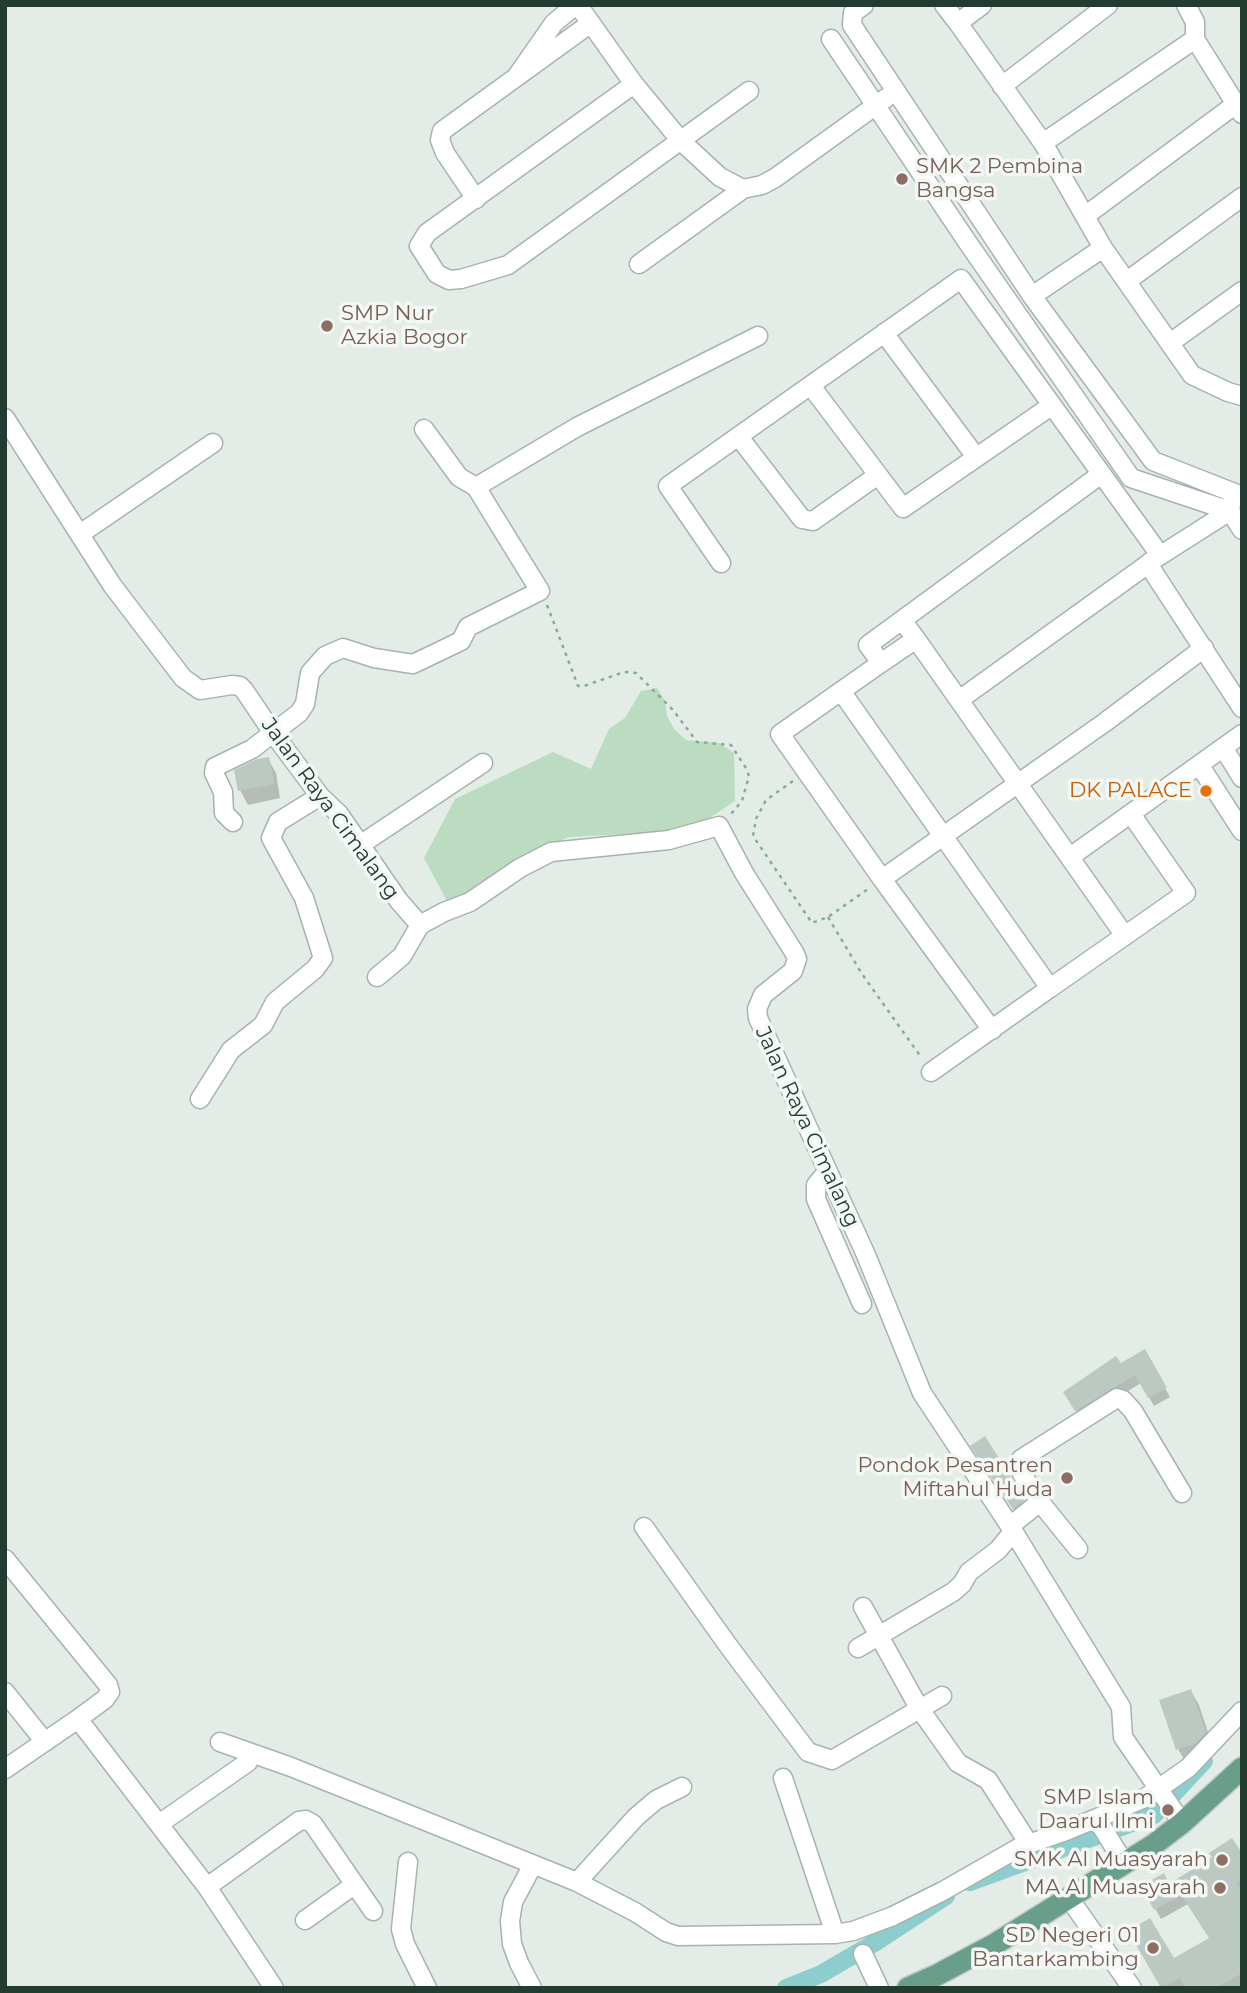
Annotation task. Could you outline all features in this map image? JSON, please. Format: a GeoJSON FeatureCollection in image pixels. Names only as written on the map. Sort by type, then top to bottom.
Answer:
{"type":"FeatureCollection","features":[{"type":"Feature","properties":{"kind":"main road"},"geometry":{"type":"LineString","coordinates":[[908,1988],[995,1944],[1069,1898],[1120,1856],[1179,1817],[1242,1768]]}},
{"type":"Feature","properties":{"kind":"street"},"geometry":{"type":"LineString","coordinates":[[864,5],[853,13],[852,26],[1032,296],[1153,461],[1237,494],[1230,512],[1154,560],[959,701]]}},
{"type":"Feature","properties":{"kind":"street"},"geometry":{"type":"LineString","coordinates":[[944,5],[1043,143],[1103,248],[1192,375],[1237,390]]}},
{"type":"Feature","properties":{"kind":"street"},"geometry":{"type":"LineString","coordinates":[[958,23],[982,5]]}},
{"type":"Feature","properties":{"kind":"street"},"geometry":{"type":"LineString","coordinates":[[1002,86],[1108,5]]}},
{"type":"Feature","properties":{"kind":"street"},"geometry":{"type":"LineString","coordinates":[[1085,216],[1239,109],[1195,39],[1195,22],[1185,5]]}},
{"type":"Feature","properties":{"kind":"street"},"geometry":{"type":"LineString","coordinates":[[476,199],[445,153],[440,135],[447,127],[591,23],[634,84],[681,141],[719,177],[743,188]]}},
{"type":"Feature","properties":{"kind":"street"},"geometry":{"type":"LineString","coordinates":[[831,39],[1131,478],[1230,512],[1242,530]]}},
{"type":"Feature","properties":{"kind":"street"},"geometry":{"type":"LineString","coordinates":[[1043,143],[1195,39]]}},
{"type":"Feature","properties":{"kind":"street"},"geometry":{"type":"LineString","coordinates":[[634,84],[427,233],[419,246],[428,263],[443,279],[461,279],[508,265],[749,91]]}},
{"type":"Feature","properties":{"kind":"street"},"geometry":{"type":"LineString","coordinates":[[639,264],[743,188],[762,185],[775,178],[896,89]]}},
{"type":"Feature","properties":{"kind":"street"},"geometry":{"type":"LineString","coordinates":[[1127,281],[1242,197]]}},
{"type":"Feature","properties":{"kind":"street"},"geometry":{"type":"LineString","coordinates":[[968,243],[987,229]]}},
{"type":"Feature","properties":{"kind":"street"},"geometry":{"type":"LineString","coordinates":[[1032,296],[1103,248]]}},
{"type":"Feature","properties":{"kind":"street"},"geometry":{"type":"LineString","coordinates":[[721,563],[668,486],[961,279],[1100,475],[1242,708]]}},
{"type":"Feature","properties":{"kind":"street"},"geometry":{"type":"LineString","coordinates":[[1170,343],[1242,291]]}},
{"type":"Feature","properties":{"kind":"street"},"geometry":{"type":"LineString","coordinates":[[884,333],[975,457]]}},
{"type":"Feature","properties":{"kind":"street"},"geometry":{"type":"LineString","coordinates":[[476,487],[578,427],[758,336]]}},
{"type":"Feature","properties":{"kind":"street"},"geometry":{"type":"LineString","coordinates":[[811,386],[903,508],[1051,406]]}},
{"type":"Feature","properties":{"kind":"street","name":"Jalan Raya Cimalang"},"geometry":{"type":"LineString","coordinates":[[5,418],[112,585],[183,678],[200,690],[227,685],[240,686],[320,796],[339,814],[407,913],[420,926]]}},
{"type":"Feature","properties":{"kind":"street"},"geometry":{"type":"LineString","coordinates":[[233,822],[224,813],[223,792],[214,774],[215,767],[237,758],[303,709],[310,673],[320,660],[343,648],[374,658],[413,664],[460,641],[468,627],[540,591],[476,487],[458,477],[424,429]]}},
{"type":"Feature","properties":{"kind":"street"},"geometry":{"type":"LineString","coordinates":[[739,437],[802,519],[813,521],[878,475]]}},
{"type":"Feature","properties":{"kind":"street"},"geometry":{"type":"LineString","coordinates":[[80,534],[213,443]]}},
{"type":"Feature","properties":{"kind":"street"},"geometry":{"type":"LineString","coordinates":[[881,663],[868,645],[1100,475]]}},
{"type":"Feature","properties":{"kind":"street"},"geometry":{"type":"LineString","coordinates":[[902,620],[1125,936]]}},
{"type":"Feature","properties":{"kind":"street"},"geometry":{"type":"LineString","coordinates":[[916,639],[780,734],[992,1030]]}},
{"type":"Feature","properties":{"kind":"street"},"geometry":{"type":"LineString","coordinates":[[882,879],[1204,648]]}},
{"type":"Feature","properties":{"kind":"street"},"geometry":{"type":"LineString","coordinates":[[841,691],[1050,988]]}},
{"type":"Feature","properties":{"kind":"street"},"geometry":{"type":"LineString","coordinates":[[1070,857],[1242,734]]}},
{"type":"Feature","properties":{"kind":"street"},"geometry":{"type":"LineString","coordinates":[[1224,749],[1242,778]]}},
{"type":"Feature","properties":{"kind":"street"},"geometry":{"type":"LineString","coordinates":[[360,845],[483,762]]}},
{"type":"Feature","properties":{"kind":"street"},"geometry":{"type":"LineString","coordinates":[[1200,766],[1242,831]]}},
{"type":"Feature","properties":{"kind":"street"},"geometry":{"type":"LineString","coordinates":[[200,1098],[232,1049],[263,1025],[275,1002],[315,969],[323,958],[304,898],[271,838],[278,822],[320,796]]}},
{"type":"Feature","properties":{"kind":"street"},"geometry":{"type":"LineString","coordinates":[[931,1072],[1186,892],[1131,814]]}},
{"type":"Feature","properties":{"kind":"street"},"geometry":{"type":"LineString","coordinates":[[377,976],[401,956],[420,926],[444,912],[470,902],[520,868],[551,852],[669,840],[719,826]]}},
{"type":"Feature","properties":{"kind":"street","name":"Jalan Raya Cimalang"},"geometry":{"type":"LineString","coordinates":[[719,826],[744,873],[797,959],[793,971],[762,995],[757,1009],[758,1018],[871,1267],[922,1393],[1011,1529],[1121,1707],[1123,1737],[1179,1817]]}},
{"type":"Feature","properties":{"kind":"street"},"geometry":{"type":"LineString","coordinates":[[827,1172],[816,1185],[816,1199],[862,1304]]}},
{"type":"Feature","properties":{"kind":"street"},"geometry":{"type":"LineString","coordinates":[[1078,1549],[1040,1502],[1020,1468],[1021,1459],[1117,1398],[1133,1411],[1182,1493]]}},
{"type":"Feature","properties":{"kind":"street"},"geometry":{"type":"LineString","coordinates":[[858,1648],[953,1592],[969,1572],[998,1550],[1011,1529],[1040,1502]]}},
{"type":"Feature","properties":{"kind":"street"},"geometry":{"type":"LineString","coordinates":[[644,1527],[773,1709],[808,1752],[832,1760],[942,1696]]}},
{"type":"Feature","properties":{"kind":"street"},"geometry":{"type":"LineString","coordinates":[[5,1559],[108,1685],[108,1696],[5,1769]]}},
{"type":"Feature","properties":{"kind":"street"},"geometry":{"type":"LineString","coordinates":[[863,1607],[919,1708],[958,1763],[988,1780],[1029,1844]]}},
{"type":"Feature","properties":{"kind":"street"},"geometry":{"type":"LineString","coordinates":[[5,1692],[46,1742]]}},
{"type":"Feature","properties":{"kind":"street"},"geometry":{"type":"LineString","coordinates":[[220,1742],[290,1767],[577,1882],[635,1912],[660,1929],[678,1936],[852,1939],[1009,1853],[1029,1844],[1101,1825],[1135,1803],[1161,1791],[1188,1768],[1242,1711]]}},
{"type":"Feature","properties":{"kind":"street"},"geometry":{"type":"LineString","coordinates":[[78,1719],[207,1886],[274,1988]]}},
{"type":"Feature","properties":{"kind":"street"},"geometry":{"type":"LineString","coordinates":[[159,1824],[248,1762]]}},
{"type":"Feature","properties":{"kind":"street"},"geometry":{"type":"LineString","coordinates":[[783,1778],[852,1939],[879,1988]]}},
{"type":"Feature","properties":{"kind":"street"},"geometry":{"type":"LineString","coordinates":[[577,1882],[636,1816],[682,1787]]}},
{"type":"Feature","properties":{"kind":"street"},"geometry":{"type":"LineString","coordinates":[[207,1886],[303,1820],[313,1825],[373,1911]]}},
{"type":"Feature","properties":{"kind":"street"},"geometry":{"type":"LineString","coordinates":[[1101,1825],[1120,1856]]}},
{"type":"Feature","properties":{"kind":"street"},"geometry":{"type":"LineString","coordinates":[[408,1862],[401,1929],[405,1944],[427,1988]]}},
{"type":"Feature","properties":{"kind":"street"},"geometry":{"type":"LineString","coordinates":[[528,1872],[513,1902],[510,1921],[512,1944],[532,1988]]}},
{"type":"Feature","properties":{"kind":"street"},"geometry":{"type":"LineString","coordinates":[[305,1920],[354,1885]]}},
{"type":"Feature","properties":{"kind":"street"},"geometry":{"type":"LineString","coordinates":[[1069,1898],[1132,1988]]}},
{"type":"Feature","properties":{"kind":"path"},"geometry":{"type":"LineString","coordinates":[[540,591],[558,628],[578,686],[624,672],[636,673],[666,702],[697,742],[731,745],[747,768],[748,785],[737,808],[719,826]]}},
{"type":"Feature","properties":{"kind":"path"},"geometry":{"type":"LineString","coordinates":[[806,772],[766,800],[756,819],[753,836],[812,923],[828,917],[882,879]]}},
{"type":"Feature","properties":{"kind":"path"},"geometry":{"type":"LineString","coordinates":[[828,917],[862,974],[931,1072]]}},
{"type":"Feature","properties":{"kind":"green space"},"geometry":{"type":"Polygon","coordinates":[[[657,688],[665,701],[667,716],[674,729],[686,740],[719,743],[734,753],[735,801],[690,831],[569,837],[525,856],[462,903],[447,901],[424,858],[455,799],[553,752],[591,769],[609,729],[625,718],[641,691],[657,688]]]}},
{"type":"Feature","properties":{"kind":"building"},"geometry":{"type":"Polygon","coordinates":[[[269,757],[274,784],[238,791],[234,770],[257,759],[269,757]]]}},
{"type":"Feature","properties":{"kind":"building"},"geometry":{"type":"Polygon","coordinates":[[[1145,1349],[1167,1388],[1148,1398],[1135,1375],[1075,1411],[1063,1392],[1116,1356],[1121,1363],[1145,1349]]]}},
{"type":"Feature","properties":{"kind":"building"},"geometry":{"type":"Polygon","coordinates":[[[985,1436],[1025,1500],[1013,1509],[970,1446],[985,1436]]]}},
{"type":"Feature","properties":{"kind":"building"},"geometry":{"type":"Polygon","coordinates":[[[1191,1689],[1206,1732],[1196,1743],[1176,1750],[1159,1700],[1191,1689]]]}},
{"type":"Feature","properties":{"kind":"building"},"geometry":{"type":"Polygon","coordinates":[[[1232,1838],[1242,1853],[1242,1880],[1237,1883],[1242,1891],[1242,1973],[1216,1988],[1185,1988],[1180,1978],[1161,1988],[1128,1931],[1150,1918],[1174,1958],[1209,1938],[1181,1895],[1154,1910],[1141,1886],[1164,1873],[1169,1884],[1212,1857],[1209,1853],[1232,1838]]]}},
{"type":"Feature","properties":{"kind":"waterway"},"geometry":{"type":"LineString","coordinates":[[970,1882],[1154,1815],[1204,1761]]}},
{"type":"Feature","properties":{"kind":"waterway"},"geometry":{"type":"LineString","coordinates":[[786,1988],[821,1974],[946,1896]]}},
{"type":"Feature","properties":{"kind":"place","name":"SMK 2 Pembina Bangsa"},"geometry":{"type":"Point","coordinates":[902,179]}},
{"type":"Feature","properties":{"kind":"place","name":"SMP Nur Azkia Bogor"},"geometry":{"type":"Point","coordinates":[327,326]}},
{"type":"Feature","properties":{"kind":"place","name":"DK PALACE"},"geometry":{"type":"Point","coordinates":[1206,791]}},
{"type":"Feature","properties":{"kind":"place","name":"Pondok Pesantren Miftahul Huda"},"geometry":{"type":"Point","coordinates":[1067,1478]}},
{"type":"Feature","properties":{"kind":"place","name":"SMP Islam Daarul Ilmi"},"geometry":{"type":"Point","coordinates":[1168,1810]}},
{"type":"Feature","properties":{"kind":"place","name":"SMK Al Muasyarah"},"geometry":{"type":"Point","coordinates":[1222,1860]}},
{"type":"Feature","properties":{"kind":"place","name":"MA Al Muasyarah"},"geometry":{"type":"Point","coordinates":[1220,1888]}},
{"type":"Feature","properties":{"kind":"place","name":"SD Negeri 01 Bantarkambing"},"geometry":{"type":"Point","coordinates":[1153,1948]}}]}
